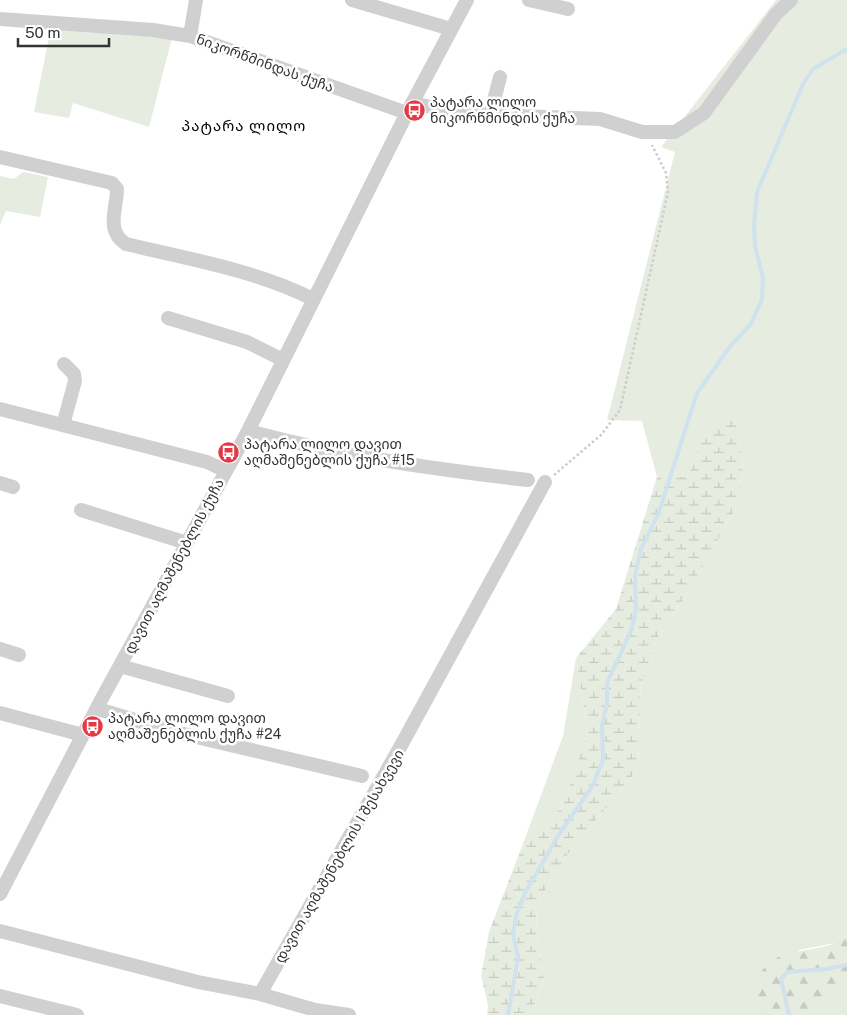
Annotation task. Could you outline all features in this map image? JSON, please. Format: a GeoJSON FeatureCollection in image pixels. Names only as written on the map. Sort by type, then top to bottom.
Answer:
{"type":"FeatureCollection","features":[{"type":"Feature","properties":{"kind":"street"},"geometry":{"type":"LineString","coordinates":[[190,36],[196,0]]}},
{"type":"Feature","properties":{"kind":"street"},"geometry":{"type":"LineString","coordinates":[[352,0],[452,28]]}},
{"type":"Feature","properties":{"kind":"street","name":"დავით აღმაშენებლის ქუჩა"},"geometry":{"type":"LineString","coordinates":[[0,894],[5,874],[99,706],[248,431],[409,108],[467,0]]}},
{"type":"Feature","properties":{"kind":"street"},"geometry":{"type":"LineString","coordinates":[[529,0],[568,9]]}},
{"type":"Feature","properties":{"kind":"street","name":"ნიკორწმინდას ქუჩა"},"geometry":{"type":"LineString","coordinates":[[0,20],[152,30],[190,36],[409,108],[490,116],[600,119],[642,132],[675,132],[704,113],[776,14],[791,0]]}},
{"type":"Feature","properties":{"kind":"street"},"geometry":{"type":"LineString","coordinates":[[490,116],[500,77]]}},
{"type":"Feature","properties":{"kind":"street"},"geometry":{"type":"LineString","coordinates":[[0,157],[112,183],[117,189],[113,230],[117,238],[126,244],[257,276],[283,284],[313,299]]}},
{"type":"Feature","properties":{"kind":"street"},"geometry":{"type":"LineString","coordinates":[[168,318],[247,342],[283,360]]}},
{"type":"Feature","properties":{"kind":"street"},"geometry":{"type":"LineString","coordinates":[[63,425],[75,381],[74,374],[64,364]]}},
{"type":"Feature","properties":{"kind":"street"},"geometry":{"type":"LineString","coordinates":[[0,409],[207,462],[226,471]]}},
{"type":"Feature","properties":{"kind":"street"},"geometry":{"type":"LineString","coordinates":[[248,431],[295,443],[417,467],[528,480]]}},
{"type":"Feature","properties":{"kind":"street","name":"დავით აღმაშენებლის I შესახვევი"},"geometry":{"type":"LineString","coordinates":[[260,994],[403,742],[545,482]]}},
{"type":"Feature","properties":{"kind":"street"},"geometry":{"type":"LineString","coordinates":[[81,510],[187,543]]}},
{"type":"Feature","properties":{"kind":"street"},"geometry":{"type":"LineString","coordinates":[[0,650],[19,655]]}},
{"type":"Feature","properties":{"kind":"street"},"geometry":{"type":"LineString","coordinates":[[120,666],[228,696]]}},
{"type":"Feature","properties":{"kind":"street"},"geometry":{"type":"LineString","coordinates":[[99,706],[245,741]]}},
{"type":"Feature","properties":{"kind":"street"},"geometry":{"type":"LineString","coordinates":[[99,706],[175,732],[362,776]]}},
{"type":"Feature","properties":{"kind":"street"},"geometry":{"type":"LineString","coordinates":[[0,713],[83,735]]}},
{"type":"Feature","properties":{"kind":"street"},"geometry":{"type":"LineString","coordinates":[[0,931],[145,969],[260,994],[315,1010],[349,1015]]}},
{"type":"Feature","properties":{"kind":"street"},"geometry":{"type":"LineString","coordinates":[[0,996],[77,1015]]}},
{"type":"Feature","properties":{"kind":"path"},"geometry":{"type":"LineString","coordinates":[[545,482],[601,435],[620,410],[668,192],[666,173],[659,156],[642,132]]}},
{"type":"Feature","properties":{"kind":"green space"},"geometry":{"type":"Polygon","coordinates":[[[776,0],[847,0],[847,936],[840,942],[799,950],[754,1010],[754,1015],[527,1015],[535,1003],[544,980],[538,949],[536,908],[552,878],[570,851],[638,770],[641,684],[659,635],[685,597],[736,508],[743,468],[734,414],[705,435],[687,477],[657,477],[642,421],[607,420],[675,152],[661,147],[776,0]]]}},
{"type":"Feature","properties":{"kind":"green space"},"geometry":{"type":"Polygon","coordinates":[[[51,28],[172,38],[149,127],[73,103],[69,118],[34,112],[51,28]]]}},
{"type":"Feature","properties":{"kind":"green space"},"geometry":{"type":"Polygon","coordinates":[[[23,172],[48,177],[40,217],[6,211],[0,225],[0,176],[14,179],[23,172]]]}},
{"type":"Feature","properties":{"kind":"green space"},"geometry":{"type":"Polygon","coordinates":[[[734,413],[743,468],[736,508],[685,597],[659,635],[641,684],[638,770],[570,851],[552,878],[536,908],[538,949],[544,979],[535,1003],[527,1015],[487,1015],[488,1005],[481,976],[489,932],[521,849],[562,807],[588,733],[576,658],[616,609],[657,477],[687,477],[705,435],[734,413]]]}},
{"type":"Feature","properties":{"kind":"green space"},"geometry":{"type":"Polygon","coordinates":[[[576,658],[588,733],[562,807],[521,849],[563,736],[576,658]]]}},
{"type":"Feature","properties":{"kind":"green space"},"geometry":{"type":"Polygon","coordinates":[[[847,936],[847,986],[826,994],[816,1012],[817,1015],[754,1015],[754,980],[770,962],[791,953],[831,945],[847,936]]]}},
{"type":"Feature","properties":{"kind":"green space"},"geometry":{"type":"Polygon","coordinates":[[[847,986],[847,1015],[817,1015],[816,1012],[826,994],[847,986]]]}},
{"type":"Feature","properties":{"kind":"waterway"},"geometry":{"type":"LineString","coordinates":[[508,1015],[518,957],[513,934],[516,916],[525,893],[558,836],[593,785],[603,760],[602,725],[607,704],[607,683],[631,631],[636,608],[635,576],[641,549],[659,512],[697,393],[732,344],[751,324],[762,299],[763,278],[755,246],[754,224],[757,192],[803,84],[813,69],[847,49]]}},
{"type":"Feature","properties":{"kind":"waterway"},"geometry":{"type":"LineString","coordinates":[[789,1015],[781,979],[787,972],[826,969],[847,965]]}},
{"type":"Feature","properties":{"kind":"place","name":"პატარა ლილო ნიკორწმინდის ქუჩა"},"geometry":{"type":"Point","coordinates":[414,110]}},
{"type":"Feature","properties":{"kind":"place","name":"პატარა ლილო დავით აღმაშენებლის ქუჩა #15"},"geometry":{"type":"Point","coordinates":[228,452]}},
{"type":"Feature","properties":{"kind":"place","name":"პატარა ლილო დავით აღმაშენებლის ქუჩა #24"},"geometry":{"type":"Point","coordinates":[92,726]}},
{"type":"Feature","properties":{"kind":"district","name":"პატარა ლილო"},"geometry":{"type":"Point","coordinates":[244,126]}}]}
